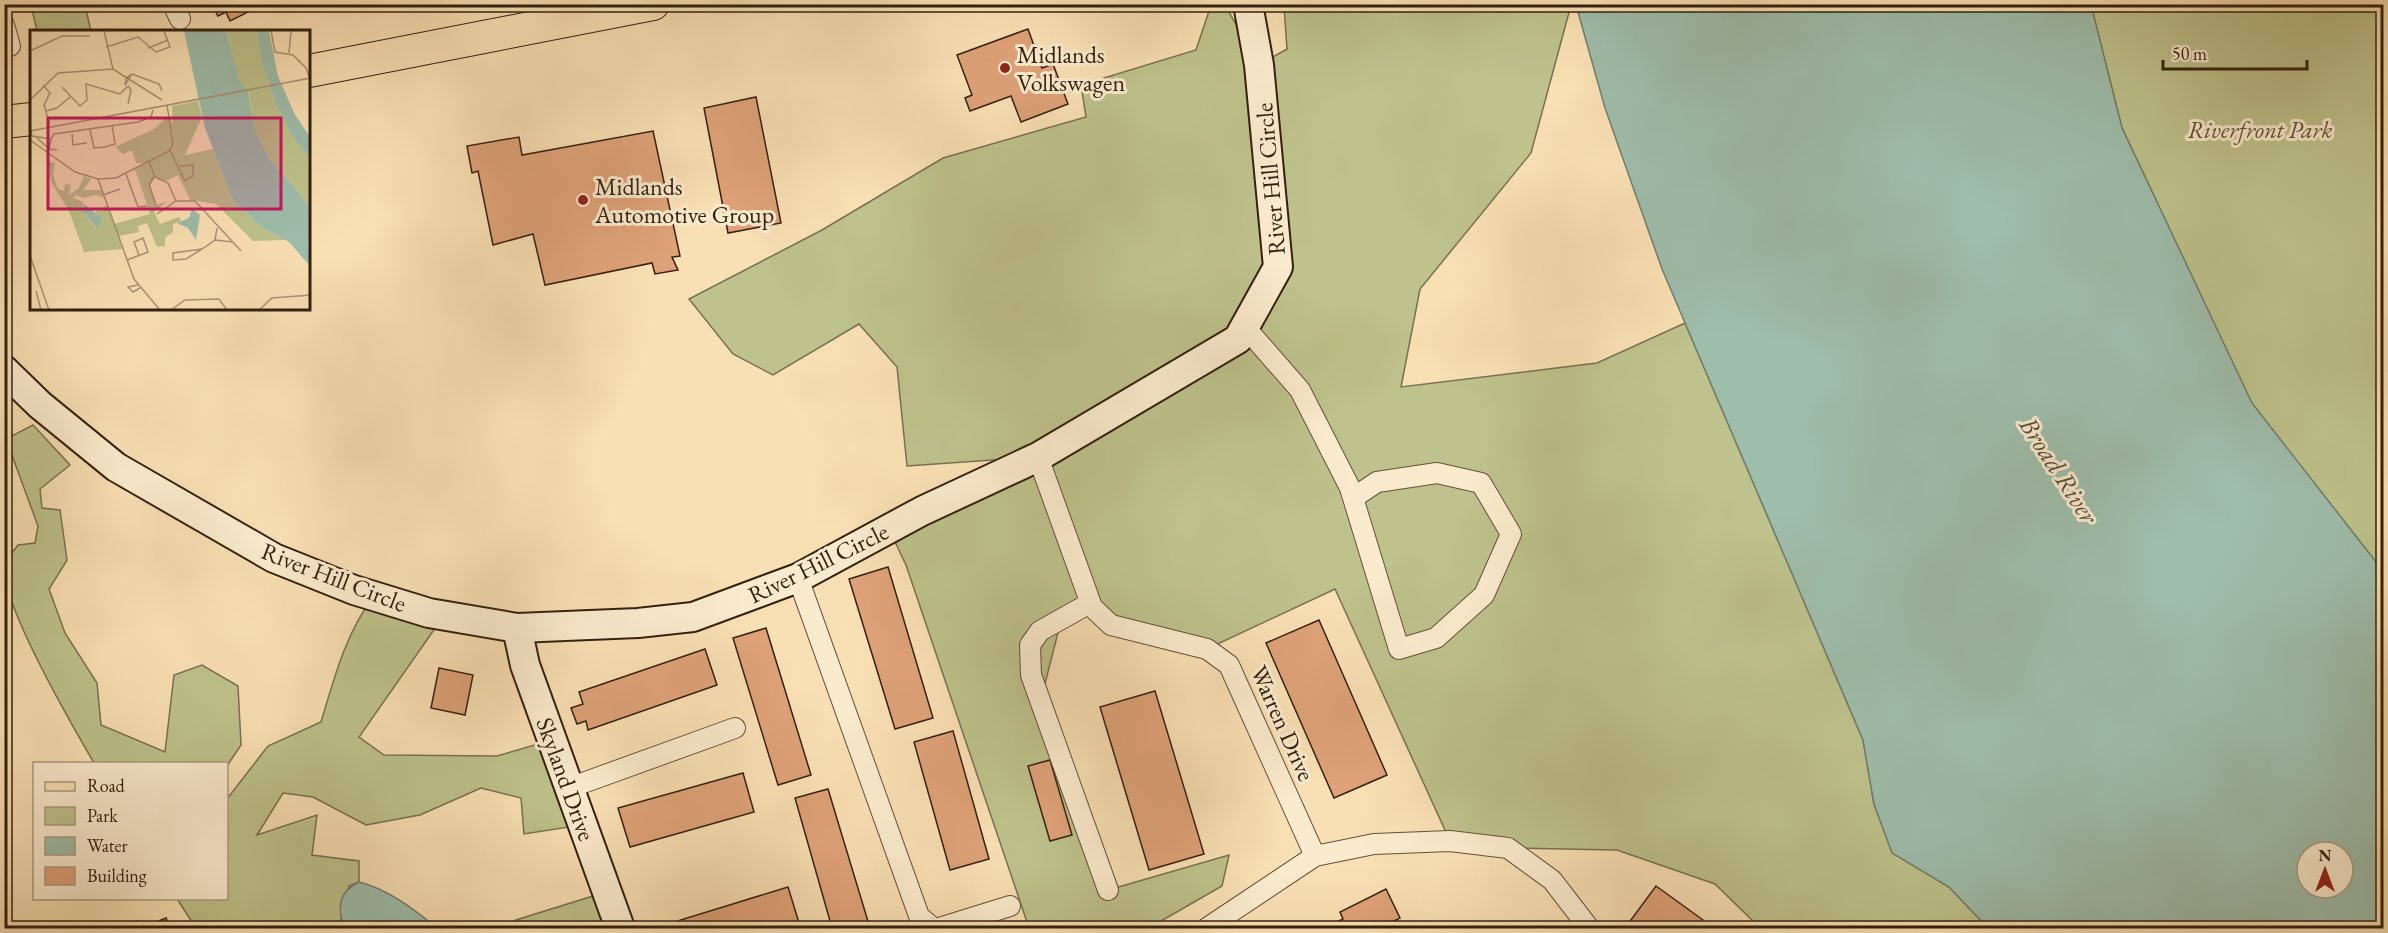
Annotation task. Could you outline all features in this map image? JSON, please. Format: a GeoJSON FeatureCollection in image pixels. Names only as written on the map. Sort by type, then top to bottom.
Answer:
{"type":"FeatureCollection","features":[{"type":"Feature","properties":{"kind":"main road"},"geometry":{"type":"LineString","coordinates":[[310,71],[653,4]]}},
{"type":"Feature","properties":{"kind":"main road"},"geometry":{"type":"LineString","coordinates":[[4,122],[30,119]]}},
{"type":"Feature","properties":{"kind":"street","name":"River Hill Circle"},"geometry":{"type":"LineString","coordinates":[[4,370],[40,405],[116,466],[274,558],[354,590],[429,613],[518,628],[638,623],[693,617],[798,578],[922,511],[1038,457],[1238,339],[1278,267],[1259,65],[1248,4]]}},
{"type":"Feature","properties":{"kind":"street"},"geometry":{"type":"LineString","coordinates":[[4,25],[10,46]]}},
{"type":"Feature","properties":{"kind":"street"},"geometry":{"type":"LineString","coordinates":[[1245,327],[1300,390],[1353,498],[1399,649],[1436,638],[1484,595],[1510,534],[1480,483],[1437,473],[1377,482],[1353,498]]}},
{"type":"Feature","properties":{"kind":"street","name":"Warren Drive"},"geometry":{"type":"LineString","coordinates":[[1038,457],[1090,603],[1111,625],[1207,649],[1229,665],[1315,856]]}},
{"type":"Feature","properties":{"kind":"street"},"geometry":{"type":"LineString","coordinates":[[798,578],[919,916],[933,928]]}},
{"type":"Feature","properties":{"kind":"street"},"geometry":{"type":"LineString","coordinates":[[1090,603],[1040,631],[1030,645],[1031,675],[1108,890]]}},
{"type":"Feature","properties":{"kind":"street","name":"Skyland Drive"},"geometry":{"type":"LineString","coordinates":[[518,628],[525,665],[620,928]]}},
{"type":"Feature","properties":{"kind":"street"},"geometry":{"type":"LineString","coordinates":[[569,788],[735,728]]}},
{"type":"Feature","properties":{"kind":"street"},"geometry":{"type":"LineString","coordinates":[[1207,928],[1315,856],[1374,844],[1450,841],[1508,848],[1552,880],[1589,928]]}},
{"type":"Feature","properties":{"kind":"street"},"geometry":{"type":"LineString","coordinates":[[939,928],[1010,906]]}},
{"type":"Feature","properties":{"kind":"green space"},"geometry":{"type":"Polygon","coordinates":[[[31,5],[85,5],[91,30],[37,30],[31,5]]]}},
{"type":"Feature","properties":{"kind":"green space"},"geometry":{"type":"Polygon","coordinates":[[[1211,5],[1225,5],[1259,65],[1287,49],[1284,5],[1571,5],[1531,153],[1420,289],[1401,387],[1597,363],[1685,323],[1863,740],[1874,804],[1892,852],[1949,887],[1988,928],[1760,928],[1715,884],[1617,850],[1508,848],[1450,841],[1335,589],[1207,649],[1111,625],[1092,607],[1062,617],[1040,703],[1108,890],[1229,855],[1222,886],[1149,928],[1029,928],[906,565],[889,529],[1036,457],[907,466],[897,367],[859,324],[773,375],[733,354],[689,299],[822,230],[943,158],[1086,117],[1081,85],[1196,50],[1211,5]]]}},
{"type":"Feature","properties":{"kind":"green space","name":"Riverfront Park"},"geometry":{"type":"Polygon","coordinates":[[[2091,5],[2383,5],[2383,571],[2252,404],[2122,128],[2091,5]]]}},
{"type":"Feature","properties":{"kind":"green space"},"geometry":{"type":"Polygon","coordinates":[[[33,425],[70,465],[40,489],[42,508],[60,510],[67,560],[49,589],[65,633],[97,683],[101,725],[165,752],[174,675],[202,665],[238,686],[241,745],[228,764],[228,762],[93,762],[55,694],[25,634],[6,582],[5,562],[18,545],[35,543],[38,526],[6,439],[33,425]]]}},
{"type":"Feature","properties":{"kind":"green space"},"geometry":{"type":"Polygon","coordinates":[[[374,596],[438,624],[359,737],[384,755],[497,756],[552,740],[582,825],[524,834],[521,798],[481,788],[420,815],[366,825],[313,797],[283,793],[257,835],[317,815],[312,855],[359,861],[359,882],[349,886],[341,920],[345,928],[196,928],[178,900],[228,900],[228,798],[268,746],[321,722],[348,640],[374,596]]]}},
{"type":"Feature","properties":{"kind":"green space"},"geometry":{"type":"Polygon","coordinates":[[[606,892],[619,928],[510,928],[516,920],[606,892]]]}},
{"type":"Feature","properties":{"kind":"water","name":"Broad River"},"geometry":{"type":"Polygon","coordinates":[[[1576,5],[2091,5],[2122,128],[2252,403],[2383,571],[2383,928],[1988,928],[1949,887],[1892,853],[1874,804],[1863,740],[1662,269],[1605,108],[1576,5]]]}},
{"type":"Feature","properties":{"kind":"water"},"geometry":{"type":"Polygon","coordinates":[[[359,882],[391,895],[437,928],[345,928],[342,921],[341,901],[347,890],[359,882]]]}},
{"type":"Feature","properties":{"kind":"building"},"geometry":{"type":"Polygon","coordinates":[[[217,4],[259,4],[260,6],[230,21],[226,12],[218,16],[213,7],[217,4]]]}},
{"type":"Feature","properties":{"kind":"building"},"geometry":{"type":"Polygon","coordinates":[[[1028,29],[1042,68],[1053,64],[1068,104],[1021,122],[1011,96],[970,111],[965,98],[972,95],[957,55],[1028,29]]]}},
{"type":"Feature","properties":{"kind":"building"},"geometry":{"type":"Polygon","coordinates":[[[756,97],[781,223],[728,233],[704,108],[756,97]]]}},
{"type":"Feature","properties":{"kind":"building"},"geometry":{"type":"Polygon","coordinates":[[[653,131],[680,256],[672,257],[678,270],[655,274],[652,263],[545,285],[533,234],[493,245],[478,171],[472,173],[467,146],[519,137],[522,155],[653,131]]]}},
{"type":"Feature","properties":{"kind":"building"},"geometry":{"type":"Polygon","coordinates":[[[888,567],[933,718],[895,729],[849,579],[888,567]]]}},
{"type":"Feature","properties":{"kind":"building"},"geometry":{"type":"Polygon","coordinates":[[[1319,620],[1387,775],[1334,798],[1266,643],[1319,620]]]}},
{"type":"Feature","properties":{"kind":"building"},"geometry":{"type":"Polygon","coordinates":[[[766,628],[811,775],[778,785],[733,638],[766,628]]]}},
{"type":"Feature","properties":{"kind":"building"},"geometry":{"type":"Polygon","coordinates":[[[705,649],[717,685],[588,730],[586,721],[577,724],[571,708],[583,704],[579,692],[705,649]]]}},
{"type":"Feature","properties":{"kind":"building"},"geometry":{"type":"Polygon","coordinates":[[[439,668],[473,675],[465,715],[431,708],[439,668]]]}},
{"type":"Feature","properties":{"kind":"building"},"geometry":{"type":"Polygon","coordinates":[[[1155,691],[1204,854],[1149,870],[1100,707],[1155,691]]]}},
{"type":"Feature","properties":{"kind":"building"},"geometry":{"type":"Polygon","coordinates":[[[953,731],[989,859],[950,870],[914,742],[953,731]]]}},
{"type":"Feature","properties":{"kind":"building"},"geometry":{"type":"Polygon","coordinates":[[[1050,760],[1072,835],[1050,841],[1028,766],[1050,760]]]}},
{"type":"Feature","properties":{"kind":"building"},"geometry":{"type":"Polygon","coordinates":[[[743,773],[754,812],[630,847],[618,808],[743,773]]]}},
{"type":"Feature","properties":{"kind":"building"},"geometry":{"type":"Polygon","coordinates":[[[828,789],[870,928],[832,928],[795,798],[828,789]]]}},
{"type":"Feature","properties":{"kind":"building"},"geometry":{"type":"Polygon","coordinates":[[[1656,886],[1714,928],[1625,928],[1656,886]]]}},
{"type":"Feature","properties":{"kind":"building"},"geometry":{"type":"Polygon","coordinates":[[[788,887],[800,926],[792,928],[661,928],[661,926],[788,887]]]}},
{"type":"Feature","properties":{"kind":"building"},"geometry":{"type":"Polygon","coordinates":[[[1386,889],[1400,918],[1386,925],[1388,928],[1324,928],[1343,919],[1340,912],[1386,889]]]}},
{"type":"Feature","properties":{"kind":"building"},"geometry":{"type":"Polygon","coordinates":[[[166,918],[170,928],[141,928],[166,918]]]}},
{"type":"Feature","properties":{"kind":"building"},"geometry":{"type":"Polygon","coordinates":[[[138,921],[141,928],[119,928],[138,921]]]}},
{"type":"Feature","properties":{"kind":"building"},"geometry":{"type":"Polygon","coordinates":[[[1161,923],[1164,928],[1152,928],[1161,923]]]}},
{"type":"Feature","properties":{"kind":"place","name":"Midlands Volkswagen"},"geometry":{"type":"Point","coordinates":[1005,68]}},
{"type":"Feature","properties":{"kind":"place","name":"Midlands Automotive Group"},"geometry":{"type":"Point","coordinates":[583,200]}}]}
